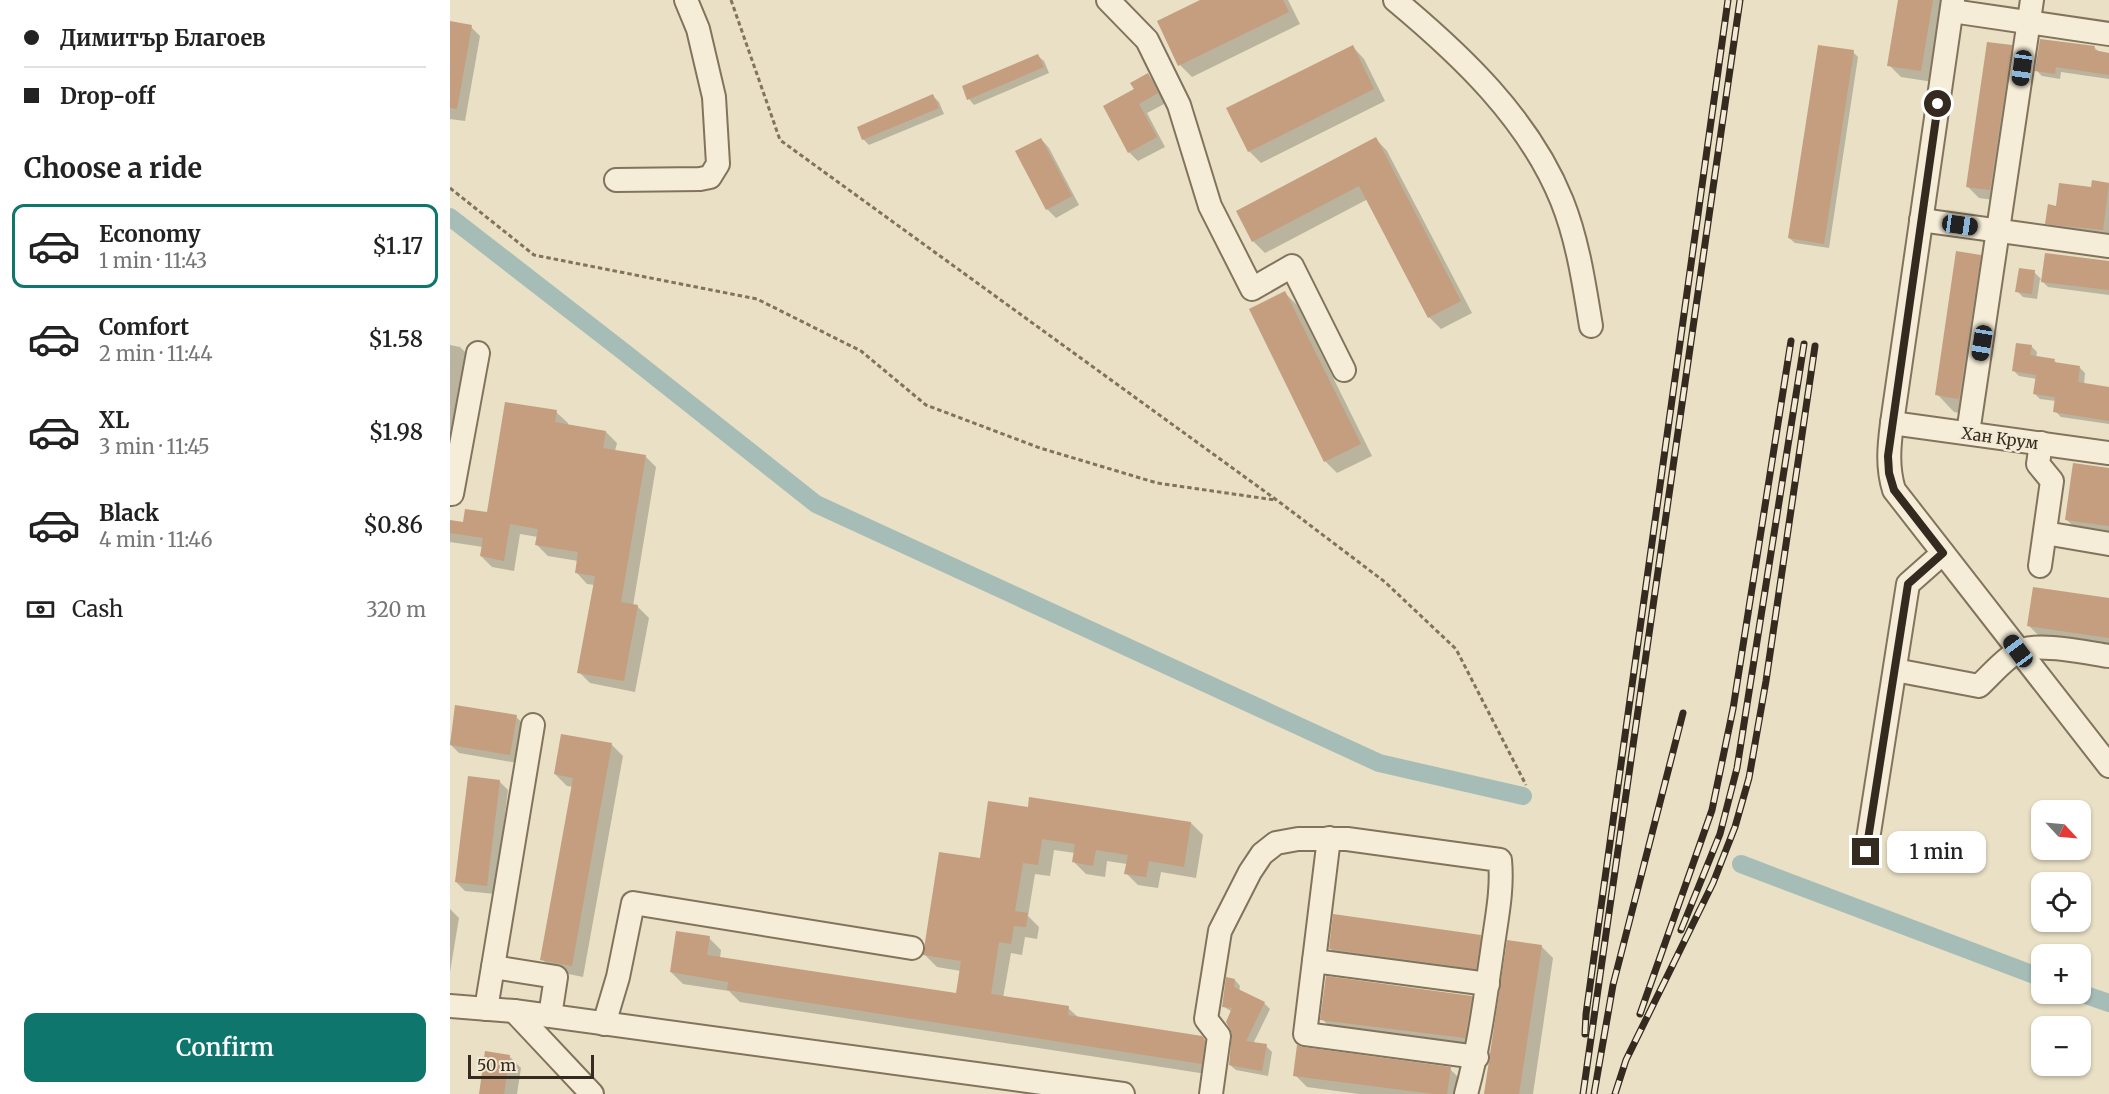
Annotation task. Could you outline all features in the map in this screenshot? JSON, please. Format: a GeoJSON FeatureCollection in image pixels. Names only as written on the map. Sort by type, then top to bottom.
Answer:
{"type":"FeatureCollection","features":[{"type":"Feature","properties":{"kind":"street"},"geometry":{"type":"LineString","coordinates":[[616,180],[700,179],[710,177],[718,164],[714,97],[698,29],[686,0]]}},
{"type":"Feature","properties":{"kind":"street"},"geometry":{"type":"LineString","coordinates":[[1108,0],[1147,40],[1179,105],[1210,206],[1252,289],[1292,266],[1344,370]]}},
{"type":"Feature","properties":{"kind":"street"},"geometry":{"type":"LineString","coordinates":[[1395,0],[1442,39],[1509,112],[1538,154],[1565,211],[1580,259],[1591,326]]}},
{"type":"Feature","properties":{"kind":"street"},"geometry":{"type":"LineString","coordinates":[[2109,33],[2030,11],[1952,5],[1892,423],[1889,464],[1894,490],[2109,766]]}},
{"type":"Feature","properties":{"kind":"street"},"geometry":{"type":"LineString","coordinates":[[1968,433],[2030,11]]}},
{"type":"Feature","properties":{"kind":"street"},"geometry":{"type":"LineString","coordinates":[[1921,220],[2109,246]]}},
{"type":"Feature","properties":{"kind":"street"},"geometry":{"type":"LineString","coordinates":[[450,494],[452,494],[478,353]]}},
{"type":"Feature","properties":{"kind":"street","name":"Хан Крум"},"geometry":{"type":"LineString","coordinates":[[1892,423],[2109,453]]}},
{"type":"Feature","properties":{"kind":"street"},"geometry":{"type":"LineString","coordinates":[[2040,566],[2052,480],[2038,464],[2041,443]]}},
{"type":"Feature","properties":{"kind":"street"},"geometry":{"type":"LineString","coordinates":[[2044,533],[2109,544]]}},
{"type":"Feature","properties":{"kind":"street"},"geometry":{"type":"LineString","coordinates":[[1866,852],[1908,584],[1943,553]]}},
{"type":"Feature","properties":{"kind":"street"},"geometry":{"type":"LineString","coordinates":[[1895,670],[1979,686],[2018,651],[2038,647],[2109,656]]}},
{"type":"Feature","properties":{"kind":"street"},"geometry":{"type":"LineString","coordinates":[[486,1009],[533,725]]}},
{"type":"Feature","properties":{"kind":"street"},"geometry":{"type":"LineString","coordinates":[[1211,1094],[1219,1036],[1206,1019],[1220,931],[1250,872],[1262,854],[1276,843],[1298,838],[1329,838],[1500,860],[1502,881],[1488,984],[1477,1058],[1466,1094]]}},
{"type":"Feature","properties":{"kind":"street"},"geometry":{"type":"LineString","coordinates":[[1329,838],[1305,1034],[1477,1058]]}},
{"type":"Feature","properties":{"kind":"street"},"geometry":{"type":"LineString","coordinates":[[604,1024],[618,977],[633,903],[912,948]]}},
{"type":"Feature","properties":{"kind":"street"},"geometry":{"type":"LineString","coordinates":[[1314,961],[1488,984]]}},
{"type":"Feature","properties":{"kind":"street"},"geometry":{"type":"LineString","coordinates":[[492,968],[556,977],[550,1016]]}},
{"type":"Feature","properties":{"kind":"street"},"geometry":{"type":"LineString","coordinates":[[450,1006],[514,1011],[1123,1094]]}},
{"type":"Feature","properties":{"kind":"street"},"geometry":{"type":"LineString","coordinates":[[514,1011],[592,1094]]}},
{"type":"Feature","properties":{"kind":"path"},"geometry":{"type":"LineString","coordinates":[[732,0],[780,140],[1278,501],[1385,582],[1456,649],[1526,785]]}},
{"type":"Feature","properties":{"kind":"path"},"geometry":{"type":"LineString","coordinates":[[450,188],[534,255],[758,299],[861,351],[926,405],[1040,448],[1157,483],[1278,501]]}},
{"type":"Feature","properties":{"kind":"building"},"geometry":{"type":"Polygon","coordinates":[[[1200,0],[1283,0],[1289,12],[1178,66],[1157,21],[1200,0]]]}},
{"type":"Feature","properties":{"kind":"building"},"geometry":{"type":"Polygon","coordinates":[[[1898,0],[1933,0],[1921,71],[1887,66],[1898,0]]]}},
{"type":"Feature","properties":{"kind":"building"},"geometry":{"type":"Polygon","coordinates":[[[450,21],[472,25],[457,109],[450,108],[450,21]]]}},
{"type":"Feature","properties":{"kind":"building"},"geometry":{"type":"Polygon","coordinates":[[[2040,39],[2095,46],[2094,50],[2109,53],[2109,75],[2056,67],[2055,74],[2035,71],[2040,39]]]}},
{"type":"Feature","properties":{"kind":"building"},"geometry":{"type":"Polygon","coordinates":[[[1987,42],[2012,45],[1990,190],[1966,187],[1987,42]]]}},
{"type":"Feature","properties":{"kind":"building"},"geometry":{"type":"Polygon","coordinates":[[[1353,45],[1374,89],[1248,152],[1226,108],[1353,45]]]}},
{"type":"Feature","properties":{"kind":"building"},"geometry":{"type":"Polygon","coordinates":[[[1818,45],[1854,50],[1824,244],[1788,238],[1818,45]]]}},
{"type":"Feature","properties":{"kind":"building"},"geometry":{"type":"Polygon","coordinates":[[[1038,54],[1044,67],[967,100],[962,86],[1038,54]]]}},
{"type":"Feature","properties":{"kind":"building"},"geometry":{"type":"Polygon","coordinates":[[[1148,73],[1158,93],[1139,104],[1157,137],[1128,153],[1103,106],[1134,89],[1130,83],[1148,73]]]}},
{"type":"Feature","properties":{"kind":"building"},"geometry":{"type":"Polygon","coordinates":[[[933,94],[939,108],[862,140],[857,127],[933,94]]]}},
{"type":"Feature","properties":{"kind":"building"},"geometry":{"type":"Polygon","coordinates":[[[1376,137],[1461,301],[1428,318],[1359,186],[1252,242],[1236,211],[1376,137]]]}},
{"type":"Feature","properties":{"kind":"building"},"geometry":{"type":"Polygon","coordinates":[[[1041,138],[1072,196],[1046,210],[1015,151],[1041,138]]]}},
{"type":"Feature","properties":{"kind":"building"},"geometry":{"type":"Polygon","coordinates":[[[2092,180],[2109,183],[2103,230],[2045,224],[2048,204],[2056,206],[2059,183],[2091,187],[2092,180]]]}},
{"type":"Feature","properties":{"kind":"building"},"geometry":{"type":"Polygon","coordinates":[[[1956,251],[1981,255],[1959,399],[1935,395],[1956,251]]]}},
{"type":"Feature","properties":{"kind":"building"},"geometry":{"type":"Polygon","coordinates":[[[2045,253],[2109,261],[2109,290],[2041,282],[2045,253]]]}},
{"type":"Feature","properties":{"kind":"building"},"geometry":{"type":"Polygon","coordinates":[[[2019,268],[2035,270],[2032,294],[2015,292],[2019,268]]]}},
{"type":"Feature","properties":{"kind":"building"},"geometry":{"type":"Polygon","coordinates":[[[1285,291],[1361,444],[1324,462],[1249,309],[1285,291]]]}},
{"type":"Feature","properties":{"kind":"building"},"geometry":{"type":"Polygon","coordinates":[[[2016,343],[2032,345],[2030,355],[2080,366],[2078,382],[2109,387],[2109,421],[2053,412],[2055,397],[2033,394],[2036,375],[2012,371],[2016,343]]]}},
{"type":"Feature","properties":{"kind":"building"},"geometry":{"type":"Polygon","coordinates":[[[505,402],[557,410],[555,422],[606,431],[603,448],[646,455],[621,602],[638,605],[624,681],[577,673],[595,576],[575,573],[578,552],[535,545],[538,529],[510,524],[504,561],[480,556],[483,538],[450,533],[450,520],[463,522],[465,509],[487,512],[505,402]]]}},
{"type":"Feature","properties":{"kind":"building"},"geometry":{"type":"Polygon","coordinates":[[[2073,463],[2109,468],[2109,526],[2065,520],[2073,463]]]}},
{"type":"Feature","properties":{"kind":"building"},"geometry":{"type":"Polygon","coordinates":[[[2033,587],[2109,598],[2109,638],[2027,626],[2033,587]]]}},
{"type":"Feature","properties":{"kind":"building"},"geometry":{"type":"Polygon","coordinates":[[[455,705],[517,715],[510,755],[450,745],[455,705]]]}},
{"type":"Feature","properties":{"kind":"building"},"geometry":{"type":"Polygon","coordinates":[[[561,734],[612,743],[572,966],[540,960],[573,778],[554,774],[561,734]]]}},
{"type":"Feature","properties":{"kind":"building"},"geometry":{"type":"Polygon","coordinates":[[[468,776],[500,780],[487,886],[455,882],[468,776]]]}},
{"type":"Feature","properties":{"kind":"building"},"geometry":{"type":"Polygon","coordinates":[[[1029,797],[1191,822],[1184,867],[1149,861],[1146,877],[1124,874],[1128,855],[1096,850],[1093,866],[1072,862],[1075,844],[1042,839],[1038,865],[1023,863],[1015,911],[1028,913],[1026,927],[1014,926],[1011,944],[999,942],[991,994],[1069,1006],[1068,1015],[1202,1036],[1205,1040],[1202,1064],[727,990],[728,982],[670,972],[676,931],[710,936],[707,955],[956,993],[961,961],[923,955],[939,852],[980,858],[988,801],[1028,807],[1029,797]]]}},
{"type":"Feature","properties":{"kind":"building"},"geometry":{"type":"Polygon","coordinates":[[[1333,914],[1481,935],[1476,969],[1329,949],[1333,914]]]}},
{"type":"Feature","properties":{"kind":"building"},"geometry":{"type":"Polygon","coordinates":[[[1507,940],[1542,945],[1519,1094],[1484,1094],[1507,940]]]}},
{"type":"Feature","properties":{"kind":"building"},"geometry":{"type":"Polygon","coordinates":[[[1326,976],[1472,996],[1465,1038],[1320,1020],[1326,976]]]}},
{"type":"Feature","properties":{"kind":"building"},"geometry":{"type":"Polygon","coordinates":[[[1226,977],[1235,979],[1234,987],[1265,1002],[1246,1041],[1267,1044],[1262,1071],[1229,1065],[1232,1033],[1226,1022],[1232,1008],[1222,1007],[1226,977]]]}},
{"type":"Feature","properties":{"kind":"building"},"geometry":{"type":"Polygon","coordinates":[[[1297,1045],[1451,1067],[1447,1094],[1293,1076],[1297,1045]]]}},
{"type":"Feature","properties":{"kind":"building"},"geometry":{"type":"Polygon","coordinates":[[[485,1051],[510,1055],[504,1094],[479,1094],[485,1051]]]}},
{"type":"Feature","properties":{"kind":"waterway"},"geometry":{"type":"LineString","coordinates":[[450,217],[816,504],[1379,763],[1523,796]]}},
{"type":"Feature","properties":{"kind":"waterway"},"geometry":{"type":"LineString","coordinates":[[1741,864],[2031,974]]}},
{"type":"Feature","properties":{"kind":"waterway"},"geometry":{"type":"LineString","coordinates":[[2091,997],[2109,1003]]}},
{"type":"Feature","properties":{"kind":"railway"},"geometry":{"type":"LineString","coordinates":[[1585,1034],[1728,0]]}},
{"type":"Feature","properties":{"kind":"railway"},"geometry":{"type":"LineString","coordinates":[[1583,1094],[1740,0]]}},
{"type":"Feature","properties":{"kind":"railway"},"geometry":{"type":"LineString","coordinates":[[1640,1014],[1712,810],[1733,709],[1791,341]]}},
{"type":"Feature","properties":{"kind":"railway"},"geometry":{"type":"LineString","coordinates":[[1681,930],[1720,834],[1737,768],[1804,344]]}},
{"type":"Feature","properties":{"kind":"railway"},"geometry":{"type":"LineString","coordinates":[[1615,1094],[1626,1060],[1713,883],[1735,827],[1749,778],[1766,681],[1815,346]]}},
{"type":"Feature","properties":{"kind":"railway"},"geometry":{"type":"LineString","coordinates":[[1594,1094],[1613,985],[1683,713]]}},
{"type":"Feature","properties":{"kind":"route"},"geometry":{"type":"LineString","coordinates":[[1866,852],[1908,584],[1943,553],[1894,490],[1889,473],[1888,456],[1938,104]]}}]}
